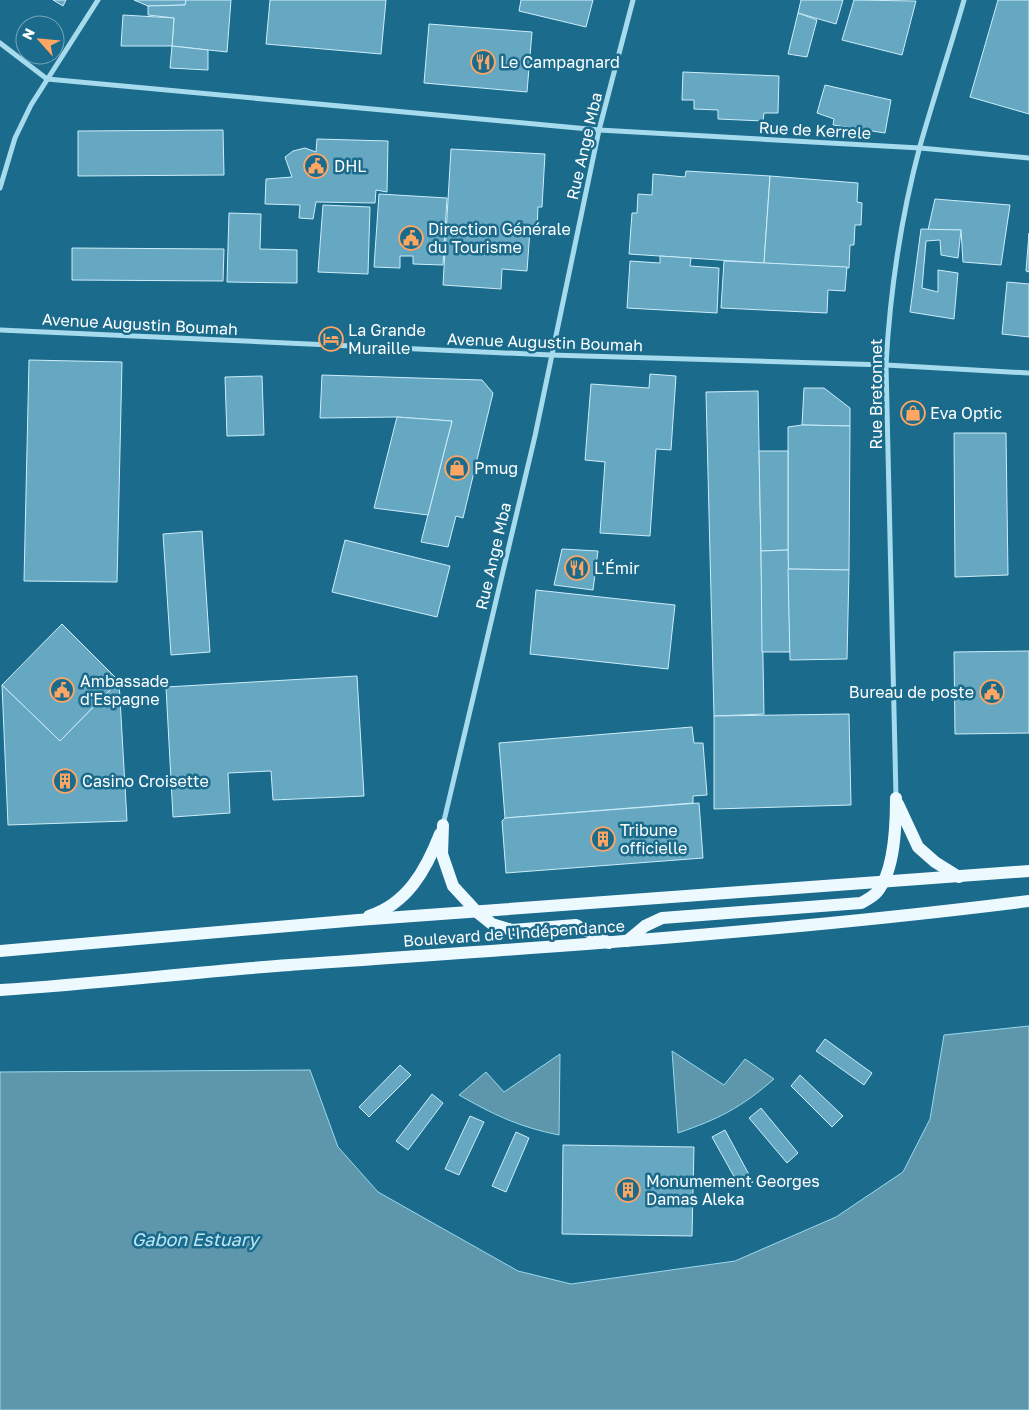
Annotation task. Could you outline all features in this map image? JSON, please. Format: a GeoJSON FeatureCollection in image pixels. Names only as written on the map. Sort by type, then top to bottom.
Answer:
{"type":"FeatureCollection","features":[{"type":"Feature","properties":{"kind":"main road"},"geometry":{"type":"LineString","coordinates":[[896,798],[918,847],[935,862],[959,877]]}},
{"type":"Feature","properties":{"kind":"main road"},"geometry":{"type":"LineString","coordinates":[[626,941],[645,926],[662,918],[861,903],[876,893],[884,882],[892,855],[896,822],[896,798]]}},
{"type":"Feature","properties":{"kind":"main road"},"geometry":{"type":"LineString","coordinates":[[443,825],[442,854],[446,871],[453,886],[477,912],[492,924],[512,930],[576,926],[609,943]]}},
{"type":"Feature","properties":{"kind":"main road"},"geometry":{"type":"LineString","coordinates":[[358,920],[375,914],[397,902],[413,886],[432,855],[443,825]]}},
{"type":"Feature","properties":{"kind":"main road","name":"Boulevard de l'Indépendance"},"geometry":{"type":"LineString","coordinates":[[1,950],[358,920],[1029,871]]}},
{"type":"Feature","properties":{"kind":"main road","name":"Boulevard de l'Indépendance"},"geometry":{"type":"LineString","coordinates":[[0,990],[136,980],[286,965],[754,931],[1029,901]]}},
{"type":"Feature","properties":{"kind":"street"},"geometry":{"type":"LineString","coordinates":[[0,188],[15,138],[47,79],[98,0]]}},
{"type":"Feature","properties":{"kind":"street","name":"Rue Ange Mba"},"geometry":{"type":"LineString","coordinates":[[443,825],[535,436],[599,130],[633,0]]}},
{"type":"Feature","properties":{"kind":"street","name":"Rue Bretonnet"},"geometry":{"type":"LineString","coordinates":[[896,798],[886,365],[891,299],[899,245],[920,148],[964,0]]}},
{"type":"Feature","properties":{"kind":"street"},"geometry":{"type":"LineString","coordinates":[[0,43],[47,79]]}},
{"type":"Feature","properties":{"kind":"street","name":"Rue de Kerrele"},"geometry":{"type":"LineString","coordinates":[[47,79],[599,130],[920,148],[1029,158]]}},
{"type":"Feature","properties":{"kind":"street","name":"Avenue Augustin Boumah"},"geometry":{"type":"LineString","coordinates":[[0,330],[551,355],[886,365],[1029,373]]}},
{"type":"Feature","properties":{"kind":"water","name":"Gabon Estuary"},"geometry":{"type":"Polygon","coordinates":[[[1029,1026],[1029,1410],[0,1410],[0,1072],[310,1070],[338,1147],[378,1192],[518,1271],[571,1284],[735,1261],[836,1217],[903,1172],[930,1119],[944,1035],[1029,1026]]]}},
{"type":"Feature","properties":{"kind":"water"},"geometry":{"type":"Polygon","coordinates":[[[672,1051],[724,1085],[745,1059],[774,1079],[740,1105],[706,1123],[678,1133],[672,1051]]]}},
{"type":"Feature","properties":{"kind":"water"},"geometry":{"type":"Polygon","coordinates":[[[560,1054],[559,1135],[507,1120],[459,1095],[486,1072],[504,1092],[560,1054]]]}},
{"type":"Feature","properties":{"kind":"building"},"geometry":{"type":"Polygon","coordinates":[[[53,0],[66,0],[63,6],[53,0]]]}},
{"type":"Feature","properties":{"kind":"building"},"geometry":{"type":"Polygon","coordinates":[[[134,0],[186,0],[185,5],[148,6],[134,0]]]}},
{"type":"Feature","properties":{"kind":"building"},"geometry":{"type":"Polygon","coordinates":[[[186,0],[231,0],[227,52],[172,46],[174,18],[148,15],[148,6],[185,5],[186,0]]]}},
{"type":"Feature","properties":{"kind":"building"},"geometry":{"type":"Polygon","coordinates":[[[270,0],[386,0],[381,54],[266,44],[270,0]]]}},
{"type":"Feature","properties":{"kind":"building"},"geometry":{"type":"Polygon","coordinates":[[[521,0],[593,0],[586,27],[519,11],[521,0]]]}},
{"type":"Feature","properties":{"kind":"building"},"geometry":{"type":"Polygon","coordinates":[[[801,0],[843,0],[836,24],[798,13],[801,0]]]}},
{"type":"Feature","properties":{"kind":"building"},"geometry":{"type":"Polygon","coordinates":[[[854,0],[916,1],[902,55],[842,40],[854,0]]]}},
{"type":"Feature","properties":{"kind":"building"},"geometry":{"type":"Polygon","coordinates":[[[998,0],[1029,0],[1029,114],[970,97],[998,0]]]}},
{"type":"Feature","properties":{"kind":"building"},"geometry":{"type":"Polygon","coordinates":[[[798,13],[817,20],[807,57],[788,54],[798,13]]]}},
{"type":"Feature","properties":{"kind":"building"},"geometry":{"type":"Polygon","coordinates":[[[123,15],[174,18],[172,46],[121,46],[123,15]]]}},
{"type":"Feature","properties":{"kind":"building"},"geometry":{"type":"Polygon","coordinates":[[[429,24],[532,32],[527,92],[424,83],[429,24]]]}},
{"type":"Feature","properties":{"kind":"building"},"geometry":{"type":"Polygon","coordinates":[[[172,46],[208,50],[208,70],[170,68],[172,46]]]}},
{"type":"Feature","properties":{"kind":"building"},"geometry":{"type":"Polygon","coordinates":[[[683,72],[779,76],[778,113],[764,113],[763,121],[718,119],[718,110],[694,109],[694,100],[682,100],[683,72]]]}},
{"type":"Feature","properties":{"kind":"building"},"geometry":{"type":"Polygon","coordinates":[[[825,85],[891,100],[885,133],[833,125],[834,119],[817,113],[825,85]]]}},
{"type":"Feature","properties":{"kind":"building"},"geometry":{"type":"Polygon","coordinates":[[[223,130],[224,175],[78,176],[78,131],[223,130]]]}},
{"type":"Feature","properties":{"kind":"building"},"geometry":{"type":"Polygon","coordinates":[[[317,139],[388,141],[387,192],[376,190],[375,203],[316,202],[313,219],[299,218],[300,205],[265,204],[266,179],[292,177],[285,157],[293,151],[305,148],[316,152],[317,139]]]}},
{"type":"Feature","properties":{"kind":"building"},"geometry":{"type":"Polygon","coordinates":[[[451,149],[545,154],[542,207],[538,207],[537,231],[530,230],[527,271],[502,269],[501,289],[443,285],[451,149]]]}},
{"type":"Feature","properties":{"kind":"building"},"geometry":{"type":"Polygon","coordinates":[[[686,171],[770,176],[764,263],[629,254],[632,213],[637,213],[638,194],[652,195],[653,174],[685,177],[686,171]]]}},
{"type":"Feature","properties":{"kind":"building"},"geometry":{"type":"Polygon","coordinates":[[[770,176],[858,183],[857,202],[862,203],[861,225],[855,225],[854,245],[850,245],[849,268],[764,263],[770,176]]]}},
{"type":"Feature","properties":{"kind":"building"},"geometry":{"type":"Polygon","coordinates":[[[379,194],[447,198],[443,265],[413,264],[413,256],[400,256],[400,268],[374,267],[379,194]]]}},
{"type":"Feature","properties":{"kind":"building"},"geometry":{"type":"Polygon","coordinates":[[[935,199],[1010,205],[1001,265],[963,262],[961,230],[928,230],[935,199]]]}},
{"type":"Feature","properties":{"kind":"building"},"geometry":{"type":"Polygon","coordinates":[[[323,205],[370,207],[368,274],[318,272],[323,205]]]}},
{"type":"Feature","properties":{"kind":"building"},"geometry":{"type":"Polygon","coordinates":[[[229,213],[261,214],[260,249],[297,250],[297,283],[227,282],[229,213]]]}},
{"type":"Feature","properties":{"kind":"building"},"geometry":{"type":"Polygon","coordinates":[[[921,229],[961,230],[958,258],[941,255],[940,240],[926,241],[922,288],[938,292],[938,270],[958,273],[954,319],[910,312],[921,229]]]}},
{"type":"Feature","properties":{"kind":"building"},"geometry":{"type":"Polygon","coordinates":[[[1029,233],[1029,272],[1026,271],[1029,233]]]}},
{"type":"Feature","properties":{"kind":"building"},"geometry":{"type":"Polygon","coordinates":[[[72,248],[224,249],[223,281],[72,280],[72,248]]]}},
{"type":"Feature","properties":{"kind":"building"},"geometry":{"type":"Polygon","coordinates":[[[660,256],[691,258],[690,266],[719,268],[717,313],[627,308],[630,261],[660,263],[660,256]]]}},
{"type":"Feature","properties":{"kind":"building"},"geometry":{"type":"Polygon","coordinates":[[[724,261],[847,267],[845,291],[828,290],[827,313],[721,308],[724,261]]]}},
{"type":"Feature","properties":{"kind":"building"},"geometry":{"type":"Polygon","coordinates":[[[1007,282],[1029,284],[1029,337],[1002,334],[1007,282]]]}},
{"type":"Feature","properties":{"kind":"building"},"geometry":{"type":"Polygon","coordinates":[[[29,360],[122,362],[117,582],[24,581],[29,360]]]}},
{"type":"Feature","properties":{"kind":"building"},"geometry":{"type":"Polygon","coordinates":[[[650,374],[676,376],[671,450],[656,449],[650,536],[600,533],[605,462],[585,460],[591,384],[649,388],[650,374]]]}},
{"type":"Feature","properties":{"kind":"building","name":"Pmug"},"geometry":{"type":"Polygon","coordinates":[[[322,375],[482,380],[493,393],[463,518],[456,516],[448,547],[421,542],[452,421],[397,417],[320,418],[322,375]]]}},
{"type":"Feature","properties":{"kind":"building"},"geometry":{"type":"Polygon","coordinates":[[[262,376],[264,435],[227,436],[225,377],[262,376]]]}},
{"type":"Feature","properties":{"kind":"building"},"geometry":{"type":"Polygon","coordinates":[[[804,388],[824,388],[850,408],[850,426],[802,425],[804,388]]]}},
{"type":"Feature","properties":{"kind":"building"},"geometry":{"type":"Polygon","coordinates":[[[758,391],[764,714],[714,716],[706,392],[758,391]]]}},
{"type":"Feature","properties":{"kind":"building"},"geometry":{"type":"Polygon","coordinates":[[[397,417],[452,421],[428,515],[374,508],[397,417]]]}},
{"type":"Feature","properties":{"kind":"building"},"geometry":{"type":"Polygon","coordinates":[[[802,425],[850,426],[849,570],[788,569],[788,427],[802,425]]]}},
{"type":"Feature","properties":{"kind":"building"},"geometry":{"type":"Polygon","coordinates":[[[954,433],[1006,433],[1008,575],[955,577],[954,433]]]}},
{"type":"Feature","properties":{"kind":"building"},"geometry":{"type":"Polygon","coordinates":[[[759,451],[788,451],[788,550],[761,551],[759,451]]]}},
{"type":"Feature","properties":{"kind":"building"},"geometry":{"type":"Polygon","coordinates":[[[202,531],[210,652],[171,655],[163,534],[202,531]]]}},
{"type":"Feature","properties":{"kind":"building"},"geometry":{"type":"Polygon","coordinates":[[[345,540],[450,566],[437,617],[332,592],[345,540]]]}},
{"type":"Feature","properties":{"kind":"building","name":"L'Émir"},"geometry":{"type":"Polygon","coordinates":[[[562,549],[598,551],[593,590],[554,585],[562,549]]]}},
{"type":"Feature","properties":{"kind":"building"},"geometry":{"type":"Polygon","coordinates":[[[788,550],[790,652],[762,652],[761,551],[788,550]]]}},
{"type":"Feature","properties":{"kind":"building"},"geometry":{"type":"Polygon","coordinates":[[[788,569],[849,570],[847,659],[790,660],[788,569]]]}},
{"type":"Feature","properties":{"kind":"building"},"geometry":{"type":"Polygon","coordinates":[[[536,590],[675,605],[668,669],[530,654],[536,590]]]}},
{"type":"Feature","properties":{"kind":"building"},"geometry":{"type":"Polygon","coordinates":[[[62,624],[119,681],[60,741],[2,685],[62,624]]]}},
{"type":"Feature","properties":{"kind":"building","name":"Bureau de poste"},"geometry":{"type":"Polygon","coordinates":[[[1029,651],[1029,733],[955,734],[954,652],[1029,651]]]}},
{"type":"Feature","properties":{"kind":"building"},"geometry":{"type":"Polygon","coordinates":[[[357,676],[364,796],[273,800],[271,771],[228,773],[230,813],[173,817],[166,687],[357,676]]]}},
{"type":"Feature","properties":{"kind":"building","name":"Casino Croisette"},"geometry":{"type":"Polygon","coordinates":[[[119,681],[127,821],[8,825],[2,685],[60,741],[119,681]]]}},
{"type":"Feature","properties":{"kind":"building"},"geometry":{"type":"Polygon","coordinates":[[[849,714],[851,805],[714,809],[714,716],[849,714]]]}},
{"type":"Feature","properties":{"kind":"building"},"geometry":{"type":"Polygon","coordinates":[[[692,727],[694,743],[703,743],[707,795],[693,796],[693,803],[505,818],[499,743],[692,727]]]}},
{"type":"Feature","properties":{"kind":"building","name":"Tribune officielle"},"geometry":{"type":"Polygon","coordinates":[[[699,803],[703,858],[506,873],[502,821],[505,818],[699,803]]]}},
{"type":"Feature","properties":{"kind":"building"},"geometry":{"type":"Polygon","coordinates":[[[825,1039],[872,1073],[864,1085],[816,1051],[825,1039]]]}},
{"type":"Feature","properties":{"kind":"building"},"geometry":{"type":"Polygon","coordinates":[[[400,1065],[411,1075],[369,1117],[359,1107],[400,1065]]]}},
{"type":"Feature","properties":{"kind":"building"},"geometry":{"type":"Polygon","coordinates":[[[800,1075],[843,1116],[832,1127],[791,1086],[800,1075]]]}},
{"type":"Feature","properties":{"kind":"building"},"geometry":{"type":"Polygon","coordinates":[[[432,1094],[443,1103],[408,1150],[396,1141],[432,1094]]]}},
{"type":"Feature","properties":{"kind":"building"},"geometry":{"type":"Polygon","coordinates":[[[761,1108],[798,1153],[787,1163],[749,1118],[761,1108]]]}},
{"type":"Feature","properties":{"kind":"building"},"geometry":{"type":"Polygon","coordinates":[[[470,1116],[484,1122],[459,1175],[445,1169],[470,1116]]]}},
{"type":"Feature","properties":{"kind":"building"},"geometry":{"type":"Polygon","coordinates":[[[725,1130],[753,1182],[741,1189],[712,1137],[725,1130]]]}},
{"type":"Feature","properties":{"kind":"building"},"geometry":{"type":"Polygon","coordinates":[[[516,1132],[529,1138],[506,1192],[492,1186],[516,1132]]]}},
{"type":"Feature","properties":{"kind":"building","name":"Monumement Georges Damas Aleka"},"geometry":{"type":"Polygon","coordinates":[[[563,1145],[694,1147],[692,1236],[562,1234],[563,1145]]]}},
{"type":"Feature","properties":{"kind":"place","name":"Le Campagnard"},"geometry":{"type":"Point","coordinates":[483,62]}},
{"type":"Feature","properties":{"kind":"place","name":"DHL"},"geometry":{"type":"Point","coordinates":[316,166]}},
{"type":"Feature","properties":{"kind":"place","name":"Direction Générale du Tourisme"},"geometry":{"type":"Point","coordinates":[411,238]}},
{"type":"Feature","properties":{"kind":"place","name":"La Grande Muraille"},"geometry":{"type":"Point","coordinates":[331,339]}},
{"type":"Feature","properties":{"kind":"place","name":"Eva Optic"},"geometry":{"type":"Point","coordinates":[913,413]}},
{"type":"Feature","properties":{"kind":"place","name":"Pmug"},"geometry":{"type":"Point","coordinates":[457,468]}},
{"type":"Feature","properties":{"kind":"place","name":"L'Émir"},"geometry":{"type":"Point","coordinates":[577,568]}},
{"type":"Feature","properties":{"kind":"place","name":"Ambassade d'Espagne"},"geometry":{"type":"Point","coordinates":[62,690]}},
{"type":"Feature","properties":{"kind":"place","name":"Bureau de poste"},"geometry":{"type":"Point","coordinates":[992,692]}},
{"type":"Feature","properties":{"kind":"place","name":"Casino Croisette"},"geometry":{"type":"Point","coordinates":[65,781]}},
{"type":"Feature","properties":{"kind":"place","name":"Tribune officielle"},"geometry":{"type":"Point","coordinates":[603,839]}},
{"type":"Feature","properties":{"kind":"place","name":"Monumement Georges Damas Aleka"},"geometry":{"type":"Point","coordinates":[628,1190]}}]}
